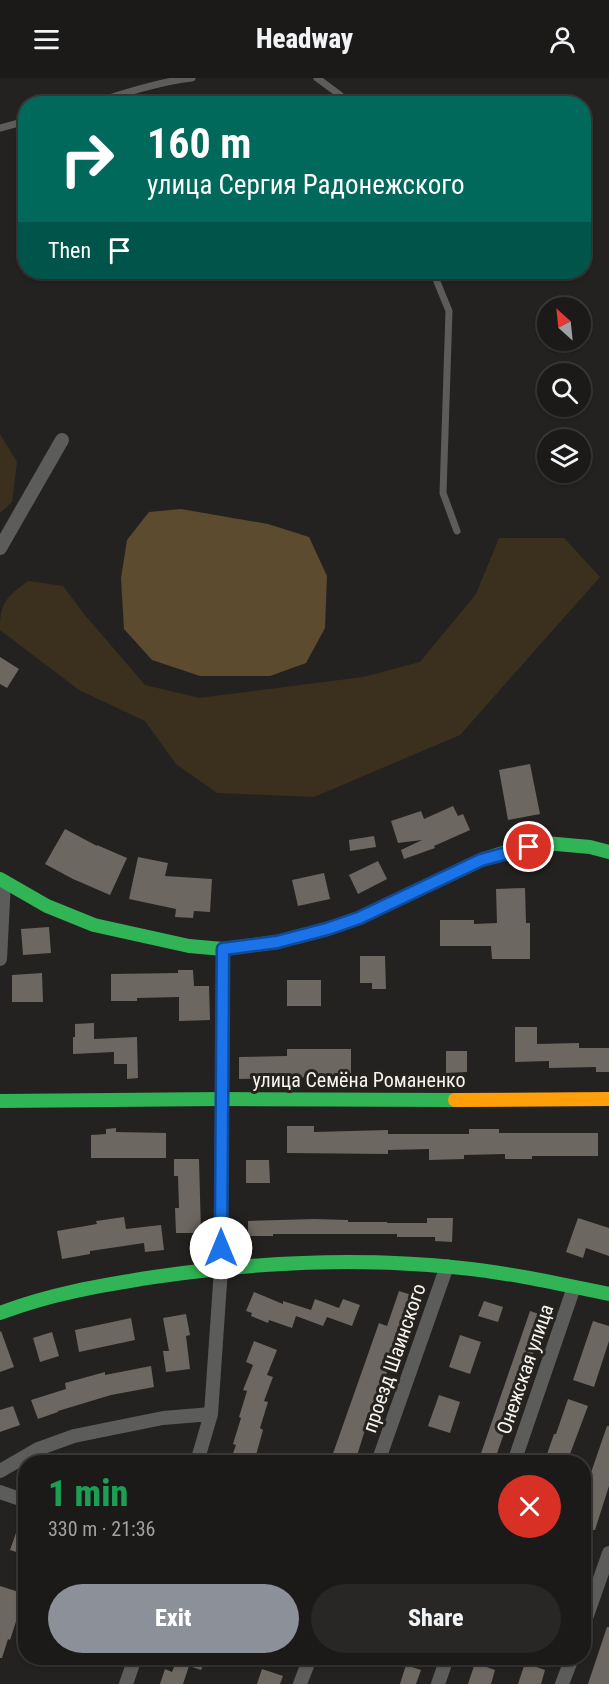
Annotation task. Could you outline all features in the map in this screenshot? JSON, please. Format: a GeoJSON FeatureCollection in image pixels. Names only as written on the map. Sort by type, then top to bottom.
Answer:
{"type":"FeatureCollection","features":[{"type":"Feature","properties":{"kind":"street"},"geometry":{"type":"LineString","coordinates":[[0,548],[62,440]]}},
{"type":"Feature","properties":{"kind":"street"},"geometry":{"type":"LineString","coordinates":[[0,959],[2,881],[47,906],[94,925],[189,946],[223,949],[277,942],[327,929],[359,918],[481,860],[513,850],[545,843],[590,847],[609,852]]}},
{"type":"Feature","properties":{"kind":"street"},"geometry":{"type":"LineString","coordinates":[[199,1455],[211,1414],[221,1269],[223,949]]}},
{"type":"Feature","properties":{"kind":"street","name":"улица Семёна Романенко"},"geometry":{"type":"LineString","coordinates":[[0,1101],[221,1098],[609,1099]]}},
{"type":"Feature","properties":{"kind":"street"},"geometry":{"type":"LineString","coordinates":[[0,1313],[66,1294],[169,1274],[284,1263],[355,1261],[447,1266],[609,1294]]}},
{"type":"Feature","properties":{"kind":"street","name":"проезд Шаинского"},"geometry":{"type":"LineString","coordinates":[[380,1455],[447,1266]]}},
{"type":"Feature","properties":{"kind":"street","name":"Онежская улица"},"geometry":{"type":"LineString","coordinates":[[516,1455],[573,1287]]}},
{"type":"Feature","properties":{"kind":"street"},"geometry":{"type":"LineString","coordinates":[[28,1455],[74,1436],[163,1418],[211,1414]]}},
{"type":"Feature","properties":{"kind":"street"},"geometry":{"type":"LineString","coordinates":[[0,1471],[18,1461]]}},
{"type":"Feature","properties":{"kind":"street"},"geometry":{"type":"LineString","coordinates":[[0,1492],[18,1498]]}},
{"type":"Feature","properties":{"kind":"street"},"geometry":{"type":"LineString","coordinates":[[591,1604],[609,1553]]}},
{"type":"Feature","properties":{"kind":"street"},"geometry":{"type":"LineString","coordinates":[[126,1684],[133,1665]]}},
{"type":"Feature","properties":{"kind":"street"},"geometry":{"type":"LineString","coordinates":[[300,1684],[307,1665]]}},
{"type":"Feature","properties":{"kind":"street"},"geometry":{"type":"LineString","coordinates":[[438,1684],[445,1665]]}},
{"type":"Feature","properties":{"kind":"street"},"geometry":{"type":"LineString","coordinates":[[562,1684],[569,1665]]}},
{"type":"Feature","properties":{"kind":"lane"},"geometry":{"type":"LineString","coordinates":[[116,96],[192,78]]}},
{"type":"Feature","properties":{"kind":"lane"},"geometry":{"type":"LineString","coordinates":[[317,78],[341,96]]}},
{"type":"Feature","properties":{"kind":"lane"},"geometry":{"type":"LineString","coordinates":[[0,128],[18,123]]}},
{"type":"Feature","properties":{"kind":"lane"},"geometry":{"type":"LineString","coordinates":[[436,279],[449,311],[443,493],[458,531]]}},
{"type":"Feature","properties":{"kind":"shaded area"},"geometry":{"type":"Polygon","coordinates":[[[0,434],[17,462],[12,502],[0,513],[0,434]]]}},
{"type":"Feature","properties":{"kind":"shaded area"},"geometry":{"type":"Polygon","coordinates":[[[181,509],[268,524],[309,537],[327,576],[325,628],[306,663],[270,676],[200,676],[152,660],[124,629],[121,578],[127,540],[149,512],[181,509]]]}},
{"type":"Feature","properties":{"kind":"shaded area"},"geometry":{"type":"Polygon","coordinates":[[[499,538],[564,538],[600,577],[460,735],[314,797],[217,793],[176,764],[145,721],[79,690],[0,630],[1,613],[6,601],[28,581],[63,586],[145,685],[199,698],[363,677],[420,662],[476,594],[499,538]]]}},
{"type":"Feature","properties":{"kind":"building"},"geometry":{"type":"Polygon","coordinates":[[[0,657],[19,669],[7,688],[0,684],[0,657]]]}},
{"type":"Feature","properties":{"kind":"building"},"geometry":{"type":"Polygon","coordinates":[[[530,764],[540,814],[508,820],[499,770],[530,764]]]}},
{"type":"Feature","properties":{"kind":"building"},"geometry":{"type":"Polygon","coordinates":[[[453,806],[458,816],[463,814],[470,830],[434,846],[435,848],[404,859],[401,850],[422,840],[398,843],[391,821],[421,811],[424,819],[453,806]]]}},
{"type":"Feature","properties":{"kind":"building"},"geometry":{"type":"Polygon","coordinates":[[[65,829],[97,846],[127,858],[110,895],[45,864],[65,829]]]}},
{"type":"Feature","properties":{"kind":"building"},"geometry":{"type":"Polygon","coordinates":[[[374,836],[376,847],[350,851],[349,840],[374,836]]]}},
{"type":"Feature","properties":{"kind":"building"},"geometry":{"type":"Polygon","coordinates":[[[138,857],[168,863],[165,876],[212,879],[210,912],[194,911],[193,918],[175,917],[176,909],[129,899],[138,857]]]}},
{"type":"Feature","properties":{"kind":"building"},"geometry":{"type":"Polygon","coordinates":[[[378,861],[387,879],[358,894],[349,875],[378,861]]]}},
{"type":"Feature","properties":{"kind":"building"},"geometry":{"type":"Polygon","coordinates":[[[324,873],[330,899],[298,906],[292,880],[324,873]]]}},
{"type":"Feature","properties":{"kind":"building"},"geometry":{"type":"Polygon","coordinates":[[[525,888],[526,923],[530,923],[530,959],[492,959],[491,946],[440,946],[440,920],[474,920],[474,924],[497,923],[496,889],[525,888]]]}},
{"type":"Feature","properties":{"kind":"building"},"geometry":{"type":"Polygon","coordinates":[[[49,927],[51,953],[23,955],[21,929],[49,927]]]}},
{"type":"Feature","properties":{"kind":"building"},"geometry":{"type":"Polygon","coordinates":[[[360,956],[385,956],[386,989],[372,989],[372,983],[360,983],[360,956]]]}},
{"type":"Feature","properties":{"kind":"building"},"geometry":{"type":"Polygon","coordinates":[[[178,970],[193,970],[194,986],[209,986],[210,1020],[179,1021],[179,997],[111,1001],[111,974],[178,973],[178,970]]]}},
{"type":"Feature","properties":{"kind":"building"},"geometry":{"type":"Polygon","coordinates":[[[42,973],[43,1002],[12,1002],[12,975],[42,973]]]}},
{"type":"Feature","properties":{"kind":"building"},"geometry":{"type":"Polygon","coordinates":[[[287,980],[321,980],[321,1006],[287,1006],[287,980]]]}},
{"type":"Feature","properties":{"kind":"building"},"geometry":{"type":"Polygon","coordinates":[[[94,1023],[94,1039],[137,1037],[138,1078],[127,1079],[127,1064],[114,1064],[114,1052],[73,1054],[75,1024],[94,1023]]]}},
{"type":"Feature","properties":{"kind":"building"},"geometry":{"type":"Polygon","coordinates":[[[515,1027],[537,1027],[537,1044],[579,1043],[579,1048],[609,1048],[609,1072],[596,1072],[596,1067],[549,1068],[549,1061],[515,1062],[515,1027]]]}},
{"type":"Feature","properties":{"kind":"building"},"geometry":{"type":"Polygon","coordinates":[[[287,1049],[351,1049],[351,1081],[321,1082],[321,1077],[239,1079],[239,1057],[287,1056],[287,1049]]]}},
{"type":"Feature","properties":{"kind":"building"},"geometry":{"type":"Polygon","coordinates":[[[446,1051],[467,1051],[467,1072],[446,1073],[446,1051]]]}},
{"type":"Feature","properties":{"kind":"building"},"geometry":{"type":"Polygon","coordinates":[[[287,1126],[314,1126],[314,1132],[388,1130],[388,1134],[469,1134],[469,1129],[499,1129],[499,1133],[598,1133],[598,1156],[532,1156],[532,1159],[505,1159],[505,1154],[464,1155],[464,1159],[429,1160],[429,1149],[388,1150],[388,1154],[287,1153],[287,1126]]]}},
{"type":"Feature","properties":{"kind":"building"},"geometry":{"type":"Polygon","coordinates":[[[116,1128],[116,1132],[166,1133],[166,1158],[91,1158],[91,1135],[106,1134],[106,1129],[116,1128]]]}},
{"type":"Feature","properties":{"kind":"building"},"geometry":{"type":"Polygon","coordinates":[[[174,1159],[199,1159],[201,1233],[176,1233],[175,1208],[179,1208],[178,1176],[174,1176],[174,1159]]]}},
{"type":"Feature","properties":{"kind":"building"},"geometry":{"type":"Polygon","coordinates":[[[246,1160],[269,1160],[270,1183],[246,1183],[246,1160]]]}},
{"type":"Feature","properties":{"kind":"building"},"geometry":{"type":"Polygon","coordinates":[[[124,1217],[126,1229],[161,1225],[164,1250],[145,1252],[144,1243],[90,1251],[90,1254],[62,1259],[57,1231],[97,1224],[96,1221],[124,1217]]]}},
{"type":"Feature","properties":{"kind":"building"},"geometry":{"type":"Polygon","coordinates":[[[427,1218],[453,1218],[452,1242],[435,1241],[435,1237],[397,1237],[397,1234],[248,1236],[248,1221],[314,1219],[427,1223],[427,1218]]]}},
{"type":"Feature","properties":{"kind":"building"},"geometry":{"type":"Polygon","coordinates":[[[578,1218],[609,1228],[609,1256],[586,1248],[583,1258],[566,1252],[578,1218]]]}},
{"type":"Feature","properties":{"kind":"building"},"geometry":{"type":"Polygon","coordinates":[[[399,1291],[421,1298],[413,1322],[405,1319],[386,1375],[384,1374],[374,1401],[357,1455],[332,1455],[379,1323],[387,1326],[399,1291]]]}},
{"type":"Feature","properties":{"kind":"building"},"geometry":{"type":"Polygon","coordinates":[[[254,1292],[283,1304],[283,1301],[311,1310],[315,1299],[339,1308],[343,1299],[360,1305],[352,1326],[327,1317],[323,1326],[296,1316],[292,1328],[269,1320],[268,1323],[251,1316],[252,1313],[246,1311],[254,1292]]]}},
{"type":"Feature","properties":{"kind":"building"},"geometry":{"type":"Polygon","coordinates":[[[484,1301],[503,1307],[498,1322],[478,1316],[484,1301]]]}},
{"type":"Feature","properties":{"kind":"building"},"geometry":{"type":"Polygon","coordinates":[[[530,1311],[545,1316],[496,1455],[480,1455],[530,1311]]]}},
{"type":"Feature","properties":{"kind":"building"},"geometry":{"type":"Polygon","coordinates":[[[186,1314],[190,1335],[186,1336],[190,1369],[166,1372],[163,1351],[169,1351],[163,1318],[186,1314]]]}},
{"type":"Feature","properties":{"kind":"building"},"geometry":{"type":"Polygon","coordinates":[[[131,1318],[135,1340],[79,1352],[75,1330],[131,1318]]]}},
{"type":"Feature","properties":{"kind":"building"},"geometry":{"type":"Polygon","coordinates":[[[593,1321],[609,1326],[609,1341],[594,1387],[573,1380],[593,1321]]]}},
{"type":"Feature","properties":{"kind":"building"},"geometry":{"type":"Polygon","coordinates":[[[0,1332],[14,1367],[0,1372],[0,1332]]]}},
{"type":"Feature","properties":{"kind":"building"},"geometry":{"type":"Polygon","coordinates":[[[52,1332],[59,1356],[40,1362],[33,1338],[52,1332]]]}},
{"type":"Feature","properties":{"kind":"building"},"geometry":{"type":"Polygon","coordinates":[[[460,1335],[481,1342],[470,1374],[449,1367],[460,1335]]]}},
{"type":"Feature","properties":{"kind":"building"},"geometry":{"type":"Polygon","coordinates":[[[254,1341],[277,1350],[267,1375],[273,1377],[264,1401],[268,1402],[260,1428],[263,1430],[256,1455],[232,1455],[236,1445],[233,1444],[241,1418],[239,1417],[247,1391],[243,1390],[253,1365],[246,1362],[254,1341]]]}},
{"type":"Feature","properties":{"kind":"building"},"geometry":{"type":"Polygon","coordinates":[[[151,1366],[154,1387],[111,1395],[38,1419],[31,1400],[66,1389],[65,1383],[105,1372],[105,1375],[151,1366]]]}},
{"type":"Feature","properties":{"kind":"building"},"geometry":{"type":"Polygon","coordinates":[[[439,1395],[460,1402],[450,1433],[428,1426],[439,1395]]]}},
{"type":"Feature","properties":{"kind":"building"},"geometry":{"type":"Polygon","coordinates":[[[568,1399],[588,1406],[570,1455],[547,1455],[554,1434],[556,1434],[568,1399]]]}},
{"type":"Feature","properties":{"kind":"building"},"geometry":{"type":"Polygon","coordinates":[[[13,1406],[20,1425],[0,1432],[0,1410],[13,1406]]]}},
{"type":"Feature","properties":{"kind":"building"},"geometry":{"type":"Polygon","coordinates":[[[607,1426],[609,1426],[609,1486],[595,1530],[591,1536],[591,1473],[607,1426]]]}},
{"type":"Feature","properties":{"kind":"building"},"geometry":{"type":"Polygon","coordinates":[[[17,1530],[18,1530],[18,1552],[10,1550],[17,1530]]]}},
{"type":"Feature","properties":{"kind":"building"},"geometry":{"type":"Polygon","coordinates":[[[0,1586],[18,1592],[18,1615],[10,1640],[8,1639],[2,1658],[0,1658],[0,1586]]]}},
{"type":"Feature","properties":{"kind":"building"},"geometry":{"type":"Polygon","coordinates":[[[607,1627],[609,1627],[609,1684],[588,1684],[607,1627]]]}},
{"type":"Feature","properties":{"kind":"building"},"geometry":{"type":"Polygon","coordinates":[[[175,1665],[203,1665],[201,1670],[189,1666],[183,1684],[160,1684],[165,1669],[172,1672],[175,1665]]]}},
{"type":"Feature","properties":{"kind":"building"},"geometry":{"type":"Polygon","coordinates":[[[406,1665],[421,1670],[416,1684],[400,1684],[406,1665]]]}},
{"type":"Feature","properties":{"kind":"building"},"geometry":{"type":"Polygon","coordinates":[[[474,1665],[495,1670],[491,1684],[468,1684],[474,1665]]]}},
{"type":"Feature","properties":{"kind":"building"},"geometry":{"type":"Polygon","coordinates":[[[524,1665],[545,1670],[541,1684],[518,1684],[524,1665]]]}},
{"type":"Feature","properties":{"kind":"building"},"geometry":{"type":"Polygon","coordinates":[[[262,1669],[283,1676],[280,1684],[257,1684],[262,1669]]]}},
{"type":"Feature","properties":{"kind":"traffic: fast"},"geometry":{"type":"LineString","coordinates":[[0,879],[47,906],[94,925],[189,946],[223,949],[277,942],[327,929],[359,918],[481,860],[513,850],[545,843],[590,847],[609,852]]}},
{"type":"Feature","properties":{"kind":"traffic: fast"},"geometry":{"type":"LineString","coordinates":[[0,1101],[455,1100]]}},
{"type":"Feature","properties":{"kind":"traffic: fast"},"geometry":{"type":"LineString","coordinates":[[0,1313],[57,1295],[135,1280],[231,1268],[308,1263],[385,1263],[462,1268],[609,1294]]}},
{"type":"Feature","properties":{"kind":"traffic: slow"},"geometry":{"type":"LineString","coordinates":[[455,1100],[609,1099]]}},
{"type":"Feature","properties":{"kind":"route"},"geometry":{"type":"LineString","coordinates":[[221,1248],[223,949],[277,942],[327,929],[359,918],[481,860],[529,847]]}}]}
